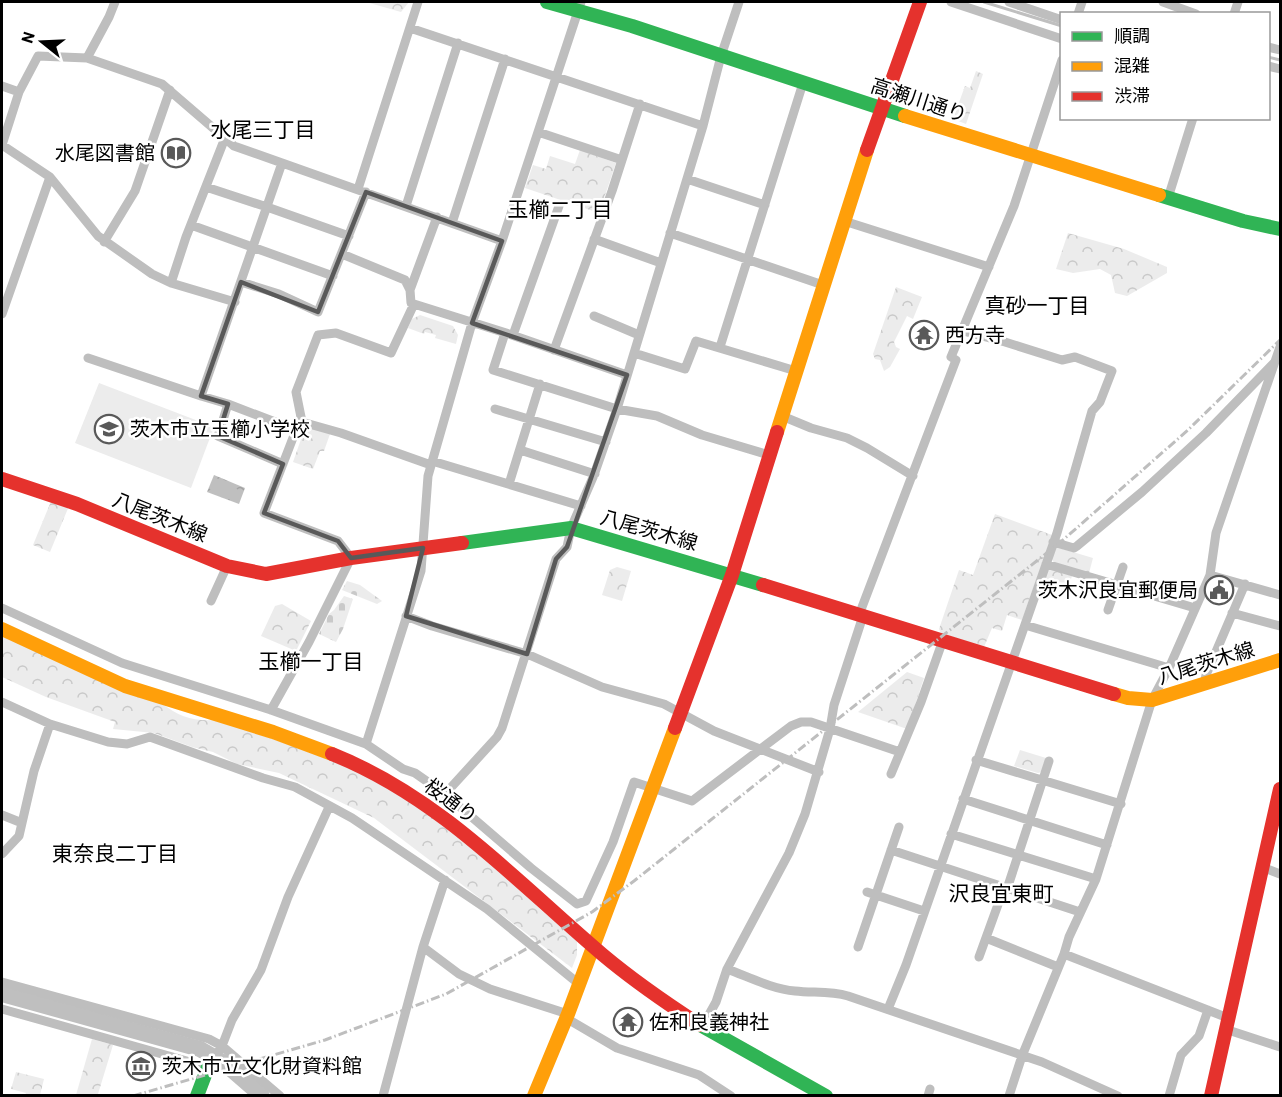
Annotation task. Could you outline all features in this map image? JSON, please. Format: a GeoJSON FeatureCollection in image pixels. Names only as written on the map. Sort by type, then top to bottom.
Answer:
{"type":"FeatureCollection","features":[{"type":"Feature","properties":{"kind":"street"},"geometry":{"type":"LineString","coordinates":[[87,58],[110,17],[115,2]]}},
{"type":"Feature","properties":{"kind":"street"},"geometry":{"type":"LineString","coordinates":[[241,282],[279,294],[318,312],[349,236],[417,2]]}},
{"type":"Feature","properties":{"kind":"street","name":"高瀬川通り"},"geometry":{"type":"LineString","coordinates":[[548,2],[580,6],[881,109],[1243,221],[1281,229]]}},
{"type":"Feature","properties":{"kind":"street"},"geometry":{"type":"LineString","coordinates":[[445,794],[497,737],[527,654],[556,559],[567,547],[572,528],[595,474],[634,354],[703,126],[721,56],[739,2]]}},
{"type":"Feature","properties":{"kind":"street"},"geometry":{"type":"LineString","coordinates":[[534,1095],[567,1016],[654,789],[732,575],[844,220],[920,2]]}},
{"type":"Feature","properties":{"kind":"street"},"geometry":{"type":"LineString","coordinates":[[951,2],[1060,38]]}},
{"type":"Feature","properties":{"kind":"street"},"geometry":{"type":"LineString","coordinates":[[1009,2],[1060,19]]}},
{"type":"Feature","properties":{"kind":"street"},"geometry":{"type":"LineString","coordinates":[[1163,2],[1190,12]]}},
{"type":"Feature","properties":{"kind":"street"},"geometry":{"type":"LineString","coordinates":[[366,744],[421,571],[428,476],[472,323],[502,241],[580,6]]}},
{"type":"Feature","properties":{"kind":"street"},"geometry":{"type":"LineString","coordinates":[[410,28],[703,126]]}},
{"type":"Feature","properties":{"kind":"street"},"geometry":{"type":"LineString","coordinates":[[406,206],[458,43]]}},
{"type":"Feature","properties":{"kind":"street"},"geometry":{"type":"LineString","coordinates":[[235,302],[171,283],[152,274],[104,242],[50,177],[2,145],[19,92],[38,56],[87,58],[162,84],[234,146],[502,241]]}},
{"type":"Feature","properties":{"kind":"street"},"geometry":{"type":"LineString","coordinates":[[452,223],[505,59]]}},
{"type":"Feature","properties":{"kind":"street"},"geometry":{"type":"LineString","coordinates":[[702,1027],[716,1002],[727,969],[789,853],[819,772],[834,705],[861,615],[956,360],[951,357],[1014,206],[1060,66]]}},
{"type":"Feature","properties":{"kind":"street"},"geometry":{"type":"LineString","coordinates":[[720,347],[804,83]]}},
{"type":"Feature","properties":{"kind":"street"},"geometry":{"type":"LineString","coordinates":[[2,86],[19,92]]}},
{"type":"Feature","properties":{"kind":"street"},"geometry":{"type":"LineString","coordinates":[[104,242],[135,191],[170,90]]}},
{"type":"Feature","properties":{"kind":"street"},"geometry":{"type":"LineString","coordinates":[[554,350],[640,104]]}},
{"type":"Feature","properties":{"kind":"street"},"geometry":{"type":"LineString","coordinates":[[1168,198],[1191,120]]}},
{"type":"Feature","properties":{"kind":"street"},"geometry":{"type":"LineString","coordinates":[[538,132],[622,160]]}},
{"type":"Feature","properties":{"kind":"street"},"geometry":{"type":"LineString","coordinates":[[171,283],[225,138]]}},
{"type":"Feature","properties":{"kind":"street"},"geometry":{"type":"LineString","coordinates":[[201,396],[282,163]]}},
{"type":"Feature","properties":{"kind":"street"},"geometry":{"type":"LineString","coordinates":[[2,314],[50,177]]}},
{"type":"Feature","properties":{"kind":"street"},"geometry":{"type":"LineString","coordinates":[[687,179],[765,205]]}},
{"type":"Feature","properties":{"kind":"street"},"geometry":{"type":"LineString","coordinates":[[206,187],[349,236]]}},
{"type":"Feature","properties":{"kind":"street"},"geometry":{"type":"LineString","coordinates":[[559,206],[493,370],[617,409],[657,416],[702,435],[769,455]]}},
{"type":"Feature","properties":{"kind":"street"},"geometry":{"type":"LineString","coordinates":[[437,217],[410,290],[411,303],[627,375]]}},
{"type":"Feature","properties":{"kind":"street"},"geometry":{"type":"LineString","coordinates":[[844,220],[989,267]]}},
{"type":"Feature","properties":{"kind":"street"},"geometry":{"type":"LineString","coordinates":[[191,225],[333,276]]}},
{"type":"Feature","properties":{"kind":"street"},"geometry":{"type":"LineString","coordinates":[[540,228],[550,232]]}},
{"type":"Feature","properties":{"kind":"street"},"geometry":{"type":"LineString","coordinates":[[670,233],[823,285]]}},
{"type":"Feature","properties":{"kind":"street"},"geometry":{"type":"LineString","coordinates":[[594,239],[661,263]]}},
{"type":"Feature","properties":{"kind":"street"},"geometry":{"type":"LineString","coordinates":[[342,254],[405,280],[410,290]]}},
{"type":"Feature","properties":{"kind":"street"},"geometry":{"type":"LineString","coordinates":[[271,710],[309,642],[351,558],[338,541],[264,513],[299,426],[296,392],[318,335],[336,333],[391,353],[414,304]]}},
{"type":"Feature","properties":{"kind":"street"},"geometry":{"type":"LineString","coordinates":[[594,316],[639,335]]}},
{"type":"Feature","properties":{"kind":"street"},"geometry":{"type":"LineString","coordinates":[[888,1009],[906,965],[1046,564],[1092,411],[1100,402],[1112,371],[1075,357],[1062,360],[963,331]]}},
{"type":"Feature","properties":{"kind":"street"},"geometry":{"type":"LineString","coordinates":[[634,354],[685,369],[696,341],[796,371]]}},
{"type":"Feature","properties":{"kind":"street"},"geometry":{"type":"LineString","coordinates":[[1009,1095],[1022,1056],[1064,954],[1068,937],[1096,879],[1152,700],[1169,668],[1210,574],[1216,533],[1281,347]]}},
{"type":"Feature","properties":{"kind":"street"},"geometry":{"type":"LineString","coordinates":[[88,358],[299,426],[341,433],[432,463],[581,506]]}},
{"type":"Feature","properties":{"kind":"street"},"geometry":{"type":"LineString","coordinates":[[1053,542],[1074,548],[1142,492],[1198,441],[1278,359]]}},
{"type":"Feature","properties":{"kind":"street"},"geometry":{"type":"LineString","coordinates":[[509,484],[540,384]]}},
{"type":"Feature","properties":{"kind":"street"},"geometry":{"type":"LineString","coordinates":[[228,404],[218,436],[283,464]]}},
{"type":"Feature","properties":{"kind":"street"},"geometry":{"type":"LineString","coordinates":[[495,409],[606,442]]}},
{"type":"Feature","properties":{"kind":"street"},"geometry":{"type":"LineString","coordinates":[[782,416],[811,428],[847,438],[913,476]]}},
{"type":"Feature","properties":{"kind":"street"},"geometry":{"type":"LineString","coordinates":[[520,450],[595,474]]}},
{"type":"Feature","properties":{"kind":"street","name":"八尾茨木線"},"geometry":{"type":"LineString","coordinates":[[2,479],[77,504],[227,566],[269,574],[351,558],[572,528],[732,575],[1128,698],[1152,700],[1281,660]]}},
{"type":"Feature","properties":{"kind":"street"},"geometry":{"type":"LineString","coordinates":[[1046,564],[1195,608]]}},
{"type":"Feature","properties":{"kind":"street"},"geometry":{"type":"LineString","coordinates":[[211,601],[227,566]]}},
{"type":"Feature","properties":{"kind":"street"},"geometry":{"type":"LineString","coordinates":[[1108,610],[1123,567]]}},
{"type":"Feature","properties":{"kind":"street"},"geometry":{"type":"LineString","coordinates":[[1210,574],[1281,595]]}},
{"type":"Feature","properties":{"kind":"street"},"geometry":{"type":"LineString","coordinates":[[1204,685],[1206,675],[1245,584]]}},
{"type":"Feature","properties":{"kind":"street"},"geometry":{"type":"LineString","coordinates":[[2,608],[122,663],[271,710],[366,744],[445,794],[576,904],[585,901],[599,872],[613,842],[634,782],[692,801],[790,726],[801,722],[811,722],[900,752]]}},
{"type":"Feature","properties":{"kind":"street"},"geometry":{"type":"LineString","coordinates":[[1232,613],[1281,626]]}},
{"type":"Feature","properties":{"kind":"street"},"geometry":{"type":"LineString","coordinates":[[406,616],[527,654],[602,687],[664,704],[714,731],[819,772]]}},
{"type":"Feature","properties":{"kind":"street"},"geometry":{"type":"LineString","coordinates":[[1025,624],[1169,668]]}},
{"type":"Feature","properties":{"kind":"street","name":"桜通り"},"geometry":{"type":"LineString","coordinates":[[2,629],[140,691],[276,732],[350,760],[399,787],[437,811],[634,980],[702,1027],[826,1095]]}},
{"type":"Feature","properties":{"kind":"street"},"geometry":{"type":"LineString","coordinates":[[891,774],[921,702],[943,640]]}},
{"type":"Feature","properties":{"kind":"street"},"geometry":{"type":"LineString","coordinates":[[2,702],[50,724],[108,742],[127,744],[150,737],[263,778],[295,787],[352,818],[487,909],[579,984]]}},
{"type":"Feature","properties":{"kind":"street"},"geometry":{"type":"LineString","coordinates":[[2,854],[19,836],[34,771],[50,724]]}},
{"type":"Feature","properties":{"kind":"street"},"geometry":{"type":"LineString","coordinates":[[976,760],[1121,804]]}},
{"type":"Feature","properties":{"kind":"street"},"geometry":{"type":"LineString","coordinates":[[979,957],[1018,855],[1049,761]]}},
{"type":"Feature","properties":{"kind":"street"},"geometry":{"type":"LineString","coordinates":[[1211,1095],[1280,791]]}},
{"type":"Feature","properties":{"kind":"street"},"geometry":{"type":"LineString","coordinates":[[963,800],[1107,845]]}},
{"type":"Feature","properties":{"kind":"street"},"geometry":{"type":"LineString","coordinates":[[197,1095],[209,1065],[221,1048],[232,1020],[261,970],[288,897],[329,807]]}},
{"type":"Feature","properties":{"kind":"street"},"geometry":{"type":"LineString","coordinates":[[2,815],[22,823]]}},
{"type":"Feature","properties":{"kind":"street"},"geometry":{"type":"LineString","coordinates":[[858,947],[871,893],[899,827]]}},
{"type":"Feature","properties":{"kind":"street"},"geometry":{"type":"LineString","coordinates":[[951,834],[1096,879]]}},
{"type":"Feature","properties":{"kind":"street"},"geometry":{"type":"LineString","coordinates":[[891,850],[1080,912]]}},
{"type":"Feature","properties":{"kind":"street"},"geometry":{"type":"LineString","coordinates":[[1262,867],[1281,874]]}},
{"type":"Feature","properties":{"kind":"street"},"geometry":{"type":"LineString","coordinates":[[383,1095],[423,947],[445,880]]}},
{"type":"Feature","properties":{"kind":"street"},"geometry":{"type":"LineString","coordinates":[[871,893],[924,911]]}},
{"type":"Feature","properties":{"kind":"street"},"geometry":{"type":"LineString","coordinates":[[986,938],[1058,967]]}},
{"type":"Feature","properties":{"kind":"street"},"geometry":{"type":"LineString","coordinates":[[423,947],[459,974],[490,989],[567,1016],[617,1048],[699,1075],[730,1095]]}},
{"type":"Feature","properties":{"kind":"street"},"geometry":{"type":"LineString","coordinates":[[1064,954],[1208,1010],[1227,1023],[1281,1047]]}},
{"type":"Feature","properties":{"kind":"street"},"geometry":{"type":"LineString","coordinates":[[727,969],[782,989],[835,992],[888,1009],[1042,1062],[1118,1095]]}},
{"type":"Feature","properties":{"kind":"street"},"geometry":{"type":"LineString","coordinates":[[2,982],[209,1039],[280,1095]]}},
{"type":"Feature","properties":{"kind":"street"},"geometry":{"type":"LineString","coordinates":[[2,1009],[209,1065]]}},
{"type":"Feature","properties":{"kind":"street"},"geometry":{"type":"LineString","coordinates":[[1169,1095],[1180,1055],[1199,1036],[1208,1010]]}},
{"type":"Feature","properties":{"kind":"highlighted area"},"geometry":{"type":"Polygon","coordinates":[[[366,192],[502,241],[472,323],[627,375],[567,547],[556,559],[527,654],[406,616],[423,548],[351,558],[338,541],[264,513],[283,464],[218,436],[228,404],[201,396],[241,282],[318,312],[366,192]]]}},
{"type":"Feature","properties":{"kind":"green space"},"geometry":{"type":"Polygon","coordinates":[[[366,2],[409,2],[401,12],[366,2]]]}},
{"type":"Feature","properties":{"kind":"green space"},"geometry":{"type":"Polygon","coordinates":[[[976,71],[983,74],[966,124],[953,119],[965,86],[970,88],[976,71]]]}},
{"type":"Feature","properties":{"kind":"green space"},"geometry":{"type":"Polygon","coordinates":[[[580,150],[616,163],[599,213],[525,188],[533,165],[546,169],[550,156],[575,164],[580,150]]]}},
{"type":"Feature","properties":{"kind":"green space"},"geometry":{"type":"Polygon","coordinates":[[[1068,233],[1124,249],[1167,267],[1167,273],[1127,296],[1115,293],[1111,275],[1100,269],[1073,273],[1056,269],[1068,233]]]}},
{"type":"Feature","properties":{"kind":"green space"},"geometry":{"type":"Polygon","coordinates":[[[896,287],[922,297],[913,319],[907,316],[894,342],[900,349],[890,367],[884,371],[880,360],[875,359],[873,354],[896,287]]]}},
{"type":"Feature","properties":{"kind":"green space"},"geometry":{"type":"Polygon","coordinates":[[[420,315],[453,326],[458,335],[456,344],[435,338],[436,335],[425,332],[424,334],[408,328],[412,319],[420,315]]]}},
{"type":"Feature","properties":{"kind":"green space"},"geometry":{"type":"Polygon","coordinates":[[[99,383],[214,427],[191,488],[75,443],[99,383]]]}},
{"type":"Feature","properties":{"kind":"green space"},"geometry":{"type":"Polygon","coordinates":[[[306,425],[330,434],[324,451],[320,451],[313,469],[293,462],[306,425]]]}},
{"type":"Feature","properties":{"kind":"green space"},"geometry":{"type":"Polygon","coordinates":[[[52,499],[69,506],[50,552],[33,545],[52,499]]]}},
{"type":"Feature","properties":{"kind":"green space"},"geometry":{"type":"Polygon","coordinates":[[[995,514],[1052,535],[1022,620],[1007,615],[1002,631],[992,628],[984,647],[941,633],[939,629],[959,570],[973,575],[995,514]]]}},
{"type":"Feature","properties":{"kind":"green space"},"geometry":{"type":"Polygon","coordinates":[[[1056,547],[1093,558],[1089,573],[1054,563],[1052,559],[1056,547]]]}},
{"type":"Feature","properties":{"kind":"green space"},"geometry":{"type":"Polygon","coordinates":[[[617,567],[631,571],[622,601],[602,595],[610,570],[617,567]]]}},
{"type":"Feature","properties":{"kind":"green space"},"geometry":{"type":"Polygon","coordinates":[[[1051,569],[1072,576],[1067,591],[1042,583],[1046,572],[1051,569]]]}},
{"type":"Feature","properties":{"kind":"green space"},"geometry":{"type":"Polygon","coordinates":[[[347,581],[360,585],[382,601],[377,604],[342,590],[347,581]]]}},
{"type":"Feature","properties":{"kind":"green space"},"geometry":{"type":"Polygon","coordinates":[[[344,596],[353,599],[336,642],[319,634],[329,614],[344,596]]]}},
{"type":"Feature","properties":{"kind":"green space"},"geometry":{"type":"Polygon","coordinates":[[[282,604],[311,621],[296,651],[261,636],[275,606],[282,604]]]}},
{"type":"Feature","properties":{"kind":"green space"},"geometry":{"type":"Polygon","coordinates":[[[2,635],[161,703],[186,717],[215,720],[345,763],[432,813],[509,878],[540,909],[577,940],[577,955],[572,968],[374,818],[279,773],[237,764],[213,752],[154,733],[113,729],[115,722],[46,697],[2,677],[2,635]]]}},
{"type":"Feature","properties":{"kind":"green space"},"geometry":{"type":"Polygon","coordinates":[[[907,672],[924,678],[907,729],[858,712],[907,672]]]}},
{"type":"Feature","properties":{"kind":"green space"},"geometry":{"type":"Polygon","coordinates":[[[1020,750],[1046,758],[1042,772],[1038,773],[1014,766],[1020,750]]]}},
{"type":"Feature","properties":{"kind":"green space"},"geometry":{"type":"Polygon","coordinates":[[[92,1039],[113,1045],[98,1094],[76,1095],[92,1039]]]}},
{"type":"Feature","properties":{"kind":"green space"},"geometry":{"type":"Polygon","coordinates":[[[16,1072],[44,1079],[40,1095],[25,1095],[26,1093],[11,1089],[16,1072]]]}},
{"type":"Feature","properties":{"kind":"water"},"geometry":{"type":"Polygon","coordinates":[[[214,475],[245,488],[239,504],[207,492],[214,475]]]}},
{"type":"Feature","properties":{"kind":"waterway"},"geometry":{"type":"LineString","coordinates":[[984,2],[1060,25]]}},
{"type":"Feature","properties":{"kind":"waterway"},"geometry":{"type":"LineString","coordinates":[[1270,58],[1280,60]]}},
{"type":"Feature","properties":{"kind":"waterway"},"geometry":{"type":"LineString","coordinates":[[2,994],[200,1049],[224,1063],[262,1096]]}},
{"type":"Feature","properties":{"kind":"railway"},"geometry":{"type":"LineString","coordinates":[[133,1096],[325,1040],[446,994],[592,912],[1063,540],[1188,430],[1280,340]]}},
{"type":"Feature","properties":{"kind":"traffic: fast"},"geometry":{"type":"LineString","coordinates":[[547,2],[632,26],[905,116]]}},
{"type":"Feature","properties":{"kind":"traffic: fast"},"geometry":{"type":"LineString","coordinates":[[1159,195],[1243,221],[1280,229]]}},
{"type":"Feature","properties":{"kind":"traffic: fast"},"geometry":{"type":"LineString","coordinates":[[462,543],[571,528],[763,585]]}},
{"type":"Feature","properties":{"kind":"traffic: fast"},"geometry":{"type":"LineString","coordinates":[[700,1025],[826,1096]]}},
{"type":"Feature","properties":{"kind":"traffic: fast"},"geometry":{"type":"LineString","coordinates":[[197,1096],[208,1067]]}},
{"type":"Feature","properties":{"kind":"traffic: slow"},"geometry":{"type":"LineString","coordinates":[[905,116],[1159,195]]}},
{"type":"Feature","properties":{"kind":"traffic: slow"},"geometry":{"type":"LineString","coordinates":[[777,432],[867,150]]}},
{"type":"Feature","properties":{"kind":"traffic: slow"},"geometry":{"type":"LineString","coordinates":[[2,629],[125,686],[273,732],[332,754]]}},
{"type":"Feature","properties":{"kind":"traffic: slow"},"geometry":{"type":"LineString","coordinates":[[1114,694],[1152,700],[1280,660]]}},
{"type":"Feature","properties":{"kind":"traffic: slow"},"geometry":{"type":"LineString","coordinates":[[534,1096],[568,1014],[675,728]]}},
{"type":"Feature","properties":{"kind":"traffic: jam"},"geometry":{"type":"LineString","coordinates":[[867,150],[920,2]]}},
{"type":"Feature","properties":{"kind":"traffic: jam"},"geometry":{"type":"LineString","coordinates":[[675,728],[732,575],[777,432]]}},
{"type":"Feature","properties":{"kind":"traffic: jam"},"geometry":{"type":"LineString","coordinates":[[2,479],[77,504],[227,566],[266,574],[351,558],[462,543]]}},
{"type":"Feature","properties":{"kind":"traffic: jam"},"geometry":{"type":"LineString","coordinates":[[763,585],[1114,694]]}},
{"type":"Feature","properties":{"kind":"traffic: jam"},"geometry":{"type":"LineString","coordinates":[[332,754],[371,772],[408,793],[443,817],[476,843],[615,965],[700,1025]]}},
{"type":"Feature","properties":{"kind":"traffic: jam"},"geometry":{"type":"LineString","coordinates":[[1211,1096],[1280,789]]}},
{"type":"Feature","properties":{"kind":"place","name":"水尾図書館"},"geometry":{"type":"Point","coordinates":[176,153]}},
{"type":"Feature","properties":{"kind":"place","name":"西方寺"},"geometry":{"type":"Point","coordinates":[924,335]}},
{"type":"Feature","properties":{"kind":"place","name":"茨木市立玉櫛小学校"},"geometry":{"type":"Point","coordinates":[109,429]}},
{"type":"Feature","properties":{"kind":"place","name":"茨木沢良宜郵便局"},"geometry":{"type":"Point","coordinates":[1219,590]}},
{"type":"Feature","properties":{"kind":"place","name":"佐和良義神社"},"geometry":{"type":"Point","coordinates":[628,1022]}},
{"type":"Feature","properties":{"kind":"place","name":"茨木市立文化財資料館"},"geometry":{"type":"Point","coordinates":[141,1066]}},
{"type":"Feature","properties":{"kind":"district","name":"水尾三丁目"},"geometry":{"type":"Point","coordinates":[263,130]}},
{"type":"Feature","properties":{"kind":"district","name":"玉櫛二丁目"},"geometry":{"type":"Point","coordinates":[560,210]}},
{"type":"Feature","properties":{"kind":"district","name":"真砂一丁目"},"geometry":{"type":"Point","coordinates":[1037,306]}},
{"type":"Feature","properties":{"kind":"district","name":"玉櫛一丁目"},"geometry":{"type":"Point","coordinates":[311,662]}},
{"type":"Feature","properties":{"kind":"district","name":"東奈良二丁目"},"geometry":{"type":"Point","coordinates":[115,854]}},
{"type":"Feature","properties":{"kind":"district","name":"沢良宜東町"},"geometry":{"type":"Point","coordinates":[1001,894]}}]}
